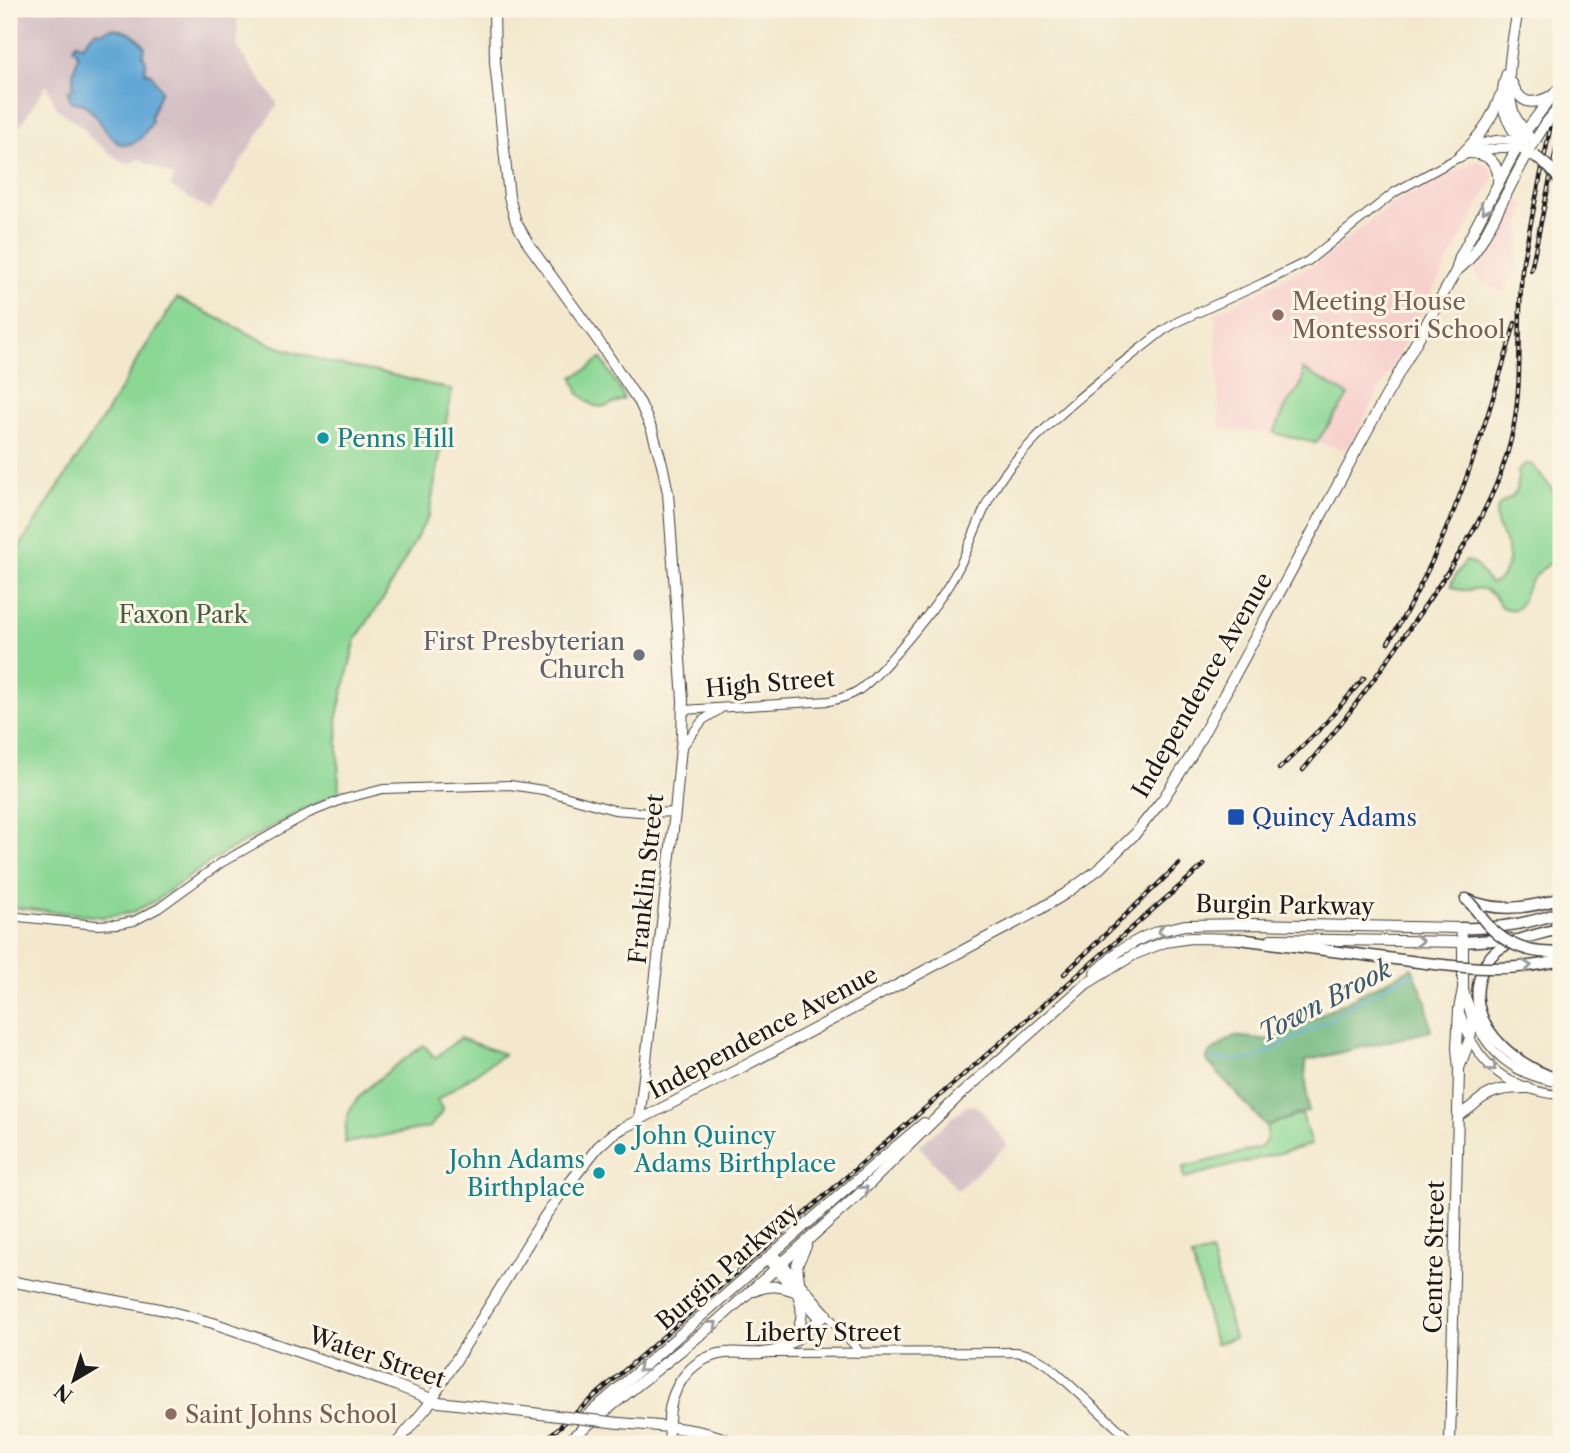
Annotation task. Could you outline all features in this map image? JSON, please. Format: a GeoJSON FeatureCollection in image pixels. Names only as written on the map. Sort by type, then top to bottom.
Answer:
{"type":"FeatureCollection","features":[{"type":"Feature","properties":{"kind":"highway"},"geometry":{"type":"LineString","coordinates":[[1532,150],[1561,181]]}},
{"type":"Feature","properties":{"kind":"highway"},"geometry":{"type":"LineString","coordinates":[[1561,898],[1518,908],[1484,905],[1466,899],[1489,926],[1511,944],[1530,951],[1561,952]]}},
{"type":"Feature","properties":{"kind":"highway"},"geometry":{"type":"LineString","coordinates":[[1461,928],[1510,925],[1561,912]]}},
{"type":"Feature","properties":{"kind":"highway"},"geometry":{"type":"LineString","coordinates":[[1561,929],[1507,946],[1491,957],[1481,974],[1478,988],[1478,998],[1487,1025],[1502,1045],[1529,1067],[1561,1081]]}},
{"type":"Feature","properties":{"kind":"highway"},"geometry":{"type":"LineString","coordinates":[[1463,942],[1542,934]]}},
{"type":"Feature","properties":{"kind":"highway"},"geometry":{"type":"LineString","coordinates":[[1239,939],[1470,968],[1531,966],[1561,960]]}},
{"type":"Feature","properties":{"kind":"main road","name":"Franklin Street"},"geometry":{"type":"LineString","coordinates":[[495,9],[495,62],[510,202],[514,216],[544,267],[640,403],[655,437],[668,493],[683,710],[682,747],[639,1120]]}},
{"type":"Feature","properties":{"kind":"main road"},"geometry":{"type":"LineString","coordinates":[[1459,157],[1487,125],[1494,112],[1509,69],[1518,9]]}},
{"type":"Feature","properties":{"kind":"main road"},"geometry":{"type":"LineString","coordinates":[[1509,69],[1514,87],[1523,100],[1538,101],[1553,95]]}},
{"type":"Feature","properties":{"kind":"main road"},"geometry":{"type":"LineString","coordinates":[[1509,69],[1513,109],[1521,141]]}},
{"type":"Feature","properties":{"kind":"main road"},"geometry":{"type":"LineString","coordinates":[[1503,85],[1504,111],[1511,128],[1532,150]]}},
{"type":"Feature","properties":{"kind":"main road","name":"Independence Avenue"},"geometry":{"type":"LineString","coordinates":[[639,1120],[1038,911],[1091,876],[1128,842],[1163,800],[1191,756],[1456,271],[1460,257],[1521,141],[1561,86]]}},
{"type":"Feature","properties":{"kind":"main road","name":"Independence Avenue"},"geometry":{"type":"LineString","coordinates":[[1456,271],[1465,264],[1480,242],[1547,122],[1561,105]]}},
{"type":"Feature","properties":{"kind":"main road"},"geometry":{"type":"LineString","coordinates":[[1469,153],[1486,156],[1494,163],[1498,174],[1497,188]]}},
{"type":"Feature","properties":{"kind":"main road","name":"Burgin Parkway"},"geometry":{"type":"LineString","coordinates":[[557,1444],[880,1160],[960,1095],[1086,984],[1120,950],[1151,934],[1197,924],[1461,928]]}},
{"type":"Feature","properties":{"kind":"main road","name":"Centre Street"},"geometry":{"type":"LineString","coordinates":[[1450,1444],[1460,1070],[1457,1041],[1464,1009],[1461,928]]}},
{"type":"Feature","properties":{"kind":"main road","name":"Burgin Parkway"},"geometry":{"type":"LineString","coordinates":[[1086,984],[1135,954],[1165,942],[1191,939],[1463,942]]}},
{"type":"Feature","properties":{"kind":"main road","name":"Centre Street"},"geometry":{"type":"LineString","coordinates":[[1460,1070],[1472,1034],[1472,1020],[1464,1009]]}},
{"type":"Feature","properties":{"kind":"main road"},"geometry":{"type":"LineString","coordinates":[[1457,1041],[1461,1035],[1472,1034]]}},
{"type":"Feature","properties":{"kind":"main road"},"geometry":{"type":"LineString","coordinates":[[1458,1115],[1494,1092],[1527,1088]]}},
{"type":"Feature","properties":{"kind":"main road","name":"Burgin Parkway"},"geometry":{"type":"LineString","coordinates":[[564,1444],[686,1347],[779,1266],[875,1179],[960,1095]]}},
{"type":"Feature","properties":{"kind":"main road"},"geometry":{"type":"LineString","coordinates":[[396,1444],[424,1411],[545,1216],[570,1181],[607,1139],[639,1120]]}},
{"type":"Feature","properties":{"kind":"main road"},"geometry":{"type":"LineString","coordinates":[[790,1344],[799,1328],[802,1314],[797,1265],[813,1236]]}},
{"type":"Feature","properties":{"kind":"main road"},"geometry":{"type":"LineString","coordinates":[[765,1353],[790,1344],[823,1316],[770,1256]]}},
{"type":"Feature","properties":{"kind":"main road","name":"Water Street"},"geometry":{"type":"LineString","coordinates":[[9,1281],[160,1309],[213,1323],[390,1383],[431,1400],[669,1428],[719,1437],[735,1444]]}},
{"type":"Feature","properties":{"kind":"main road"},"geometry":{"type":"LineString","coordinates":[[739,1301],[770,1286],[800,1290]]}},
{"type":"Feature","properties":{"kind":"main road","name":"Liberty Street"},"geometry":{"type":"LineString","coordinates":[[669,1428],[672,1397],[682,1380],[696,1365],[721,1354],[765,1353]]}},
{"type":"Feature","properties":{"kind":"street"},"geometry":{"type":"LineString","coordinates":[[1459,157],[1475,145],[1488,140],[1503,138],[1521,141]]}},
{"type":"Feature","properties":{"kind":"street"},"geometry":{"type":"LineString","coordinates":[[1459,157],[1521,141]]}},
{"type":"Feature","properties":{"kind":"street","name":"High Street"},"geometry":{"type":"LineString","coordinates":[[683,710],[834,700],[852,694],[864,686],[918,628],[948,587],[964,557],[986,503],[998,483],[1022,453],[1067,409],[1164,330],[1308,261],[1389,197],[1459,157]]}},
{"type":"Feature","properties":{"kind":"street"},"geometry":{"type":"LineString","coordinates":[[682,747],[706,718],[725,708]]}},
{"type":"Feature","properties":{"kind":"street"},"geometry":{"type":"LineString","coordinates":[[9,916],[103,925],[134,921],[159,908],[221,863],[296,820],[338,801],[383,789],[490,785],[529,787],[614,810],[675,812]]}},
{"type":"Feature","properties":{"kind":"street"},"geometry":{"type":"LineString","coordinates":[[1472,1034],[1515,1069],[1532,1076],[1561,1081]]}},
{"type":"Feature","properties":{"kind":"street"},"geometry":{"type":"LineString","coordinates":[[1472,1034],[1481,1056],[1511,1081],[1527,1088],[1561,1095]]}},
{"type":"Feature","properties":{"kind":"street"},"geometry":{"type":"LineString","coordinates":[[823,1316],[859,1353]]}},
{"type":"Feature","properties":{"kind":"street","name":"Liberty Street"},"geometry":{"type":"LineString","coordinates":[[765,1353],[1023,1353],[1034,1356],[1052,1369],[1135,1444]]}},
{"type":"Feature","properties":{"kind":"street"},"geometry":{"type":"LineString","coordinates":[[668,1444],[669,1428]]}},
{"type":"Feature","properties":{"kind":"shaded area"},"geometry":{"type":"Polygon","coordinates":[[[9,9],[237,9],[238,49],[278,104],[210,210],[170,187],[174,177],[140,159],[129,164],[123,163],[89,137],[85,129],[56,108],[47,84],[9,142],[9,9]]]}},
{"type":"Feature","properties":{"kind":"shaded area"},"geometry":{"type":"Polygon","coordinates":[[[1479,161],[1490,168],[1493,179],[1347,450],[1274,433],[1220,429],[1215,313],[1317,263],[1394,203],[1472,162],[1479,161]]]}},
{"type":"Feature","properties":{"kind":"shaded area"},"geometry":{"type":"Polygon","coordinates":[[[1514,198],[1525,203],[1515,272],[1502,293],[1478,278],[1473,268],[1514,198]]]}},
{"type":"Feature","properties":{"kind":"shaded area"},"geometry":{"type":"Polygon","coordinates":[[[971,1105],[981,1110],[1007,1145],[958,1190],[919,1146],[966,1106],[971,1105]]]}},
{"type":"Feature","properties":{"kind":"green space","name":"Faxon Park"},"geometry":{"type":"Polygon","coordinates":[[[177,298],[270,344],[330,363],[452,390],[429,515],[385,596],[356,639],[337,716],[339,792],[217,857],[155,901],[131,913],[103,917],[9,907],[9,563],[177,298]]]}},
{"type":"Feature","properties":{"kind":"green space"},"geometry":{"type":"Polygon","coordinates":[[[601,358],[624,399],[602,407],[593,405],[579,394],[573,377],[601,358]]]}},
{"type":"Feature","properties":{"kind":"green space"},"geometry":{"type":"Polygon","coordinates":[[[1302,369],[1349,395],[1316,443],[1274,433],[1287,405],[1302,383],[1302,369]]]}},
{"type":"Feature","properties":{"kind":"green space"},"geometry":{"type":"Polygon","coordinates":[[[1525,464],[1535,468],[1552,489],[1561,531],[1561,559],[1539,572],[1519,606],[1509,609],[1501,607],[1488,591],[1464,590],[1451,585],[1465,561],[1474,564],[1491,584],[1503,574],[1508,552],[1497,525],[1497,510],[1501,503],[1516,492],[1518,471],[1525,464]]]}},
{"type":"Feature","properties":{"kind":"green space"},"geometry":{"type":"Polygon","coordinates":[[[1412,968],[1426,1001],[1431,1031],[1305,1061],[1308,1111],[1266,1126],[1207,1061],[1210,1053],[1234,1036],[1271,1040],[1412,968]]]}},
{"type":"Feature","properties":{"kind":"green space"},"geometry":{"type":"Polygon","coordinates":[[[460,1038],[504,1054],[437,1100],[443,1110],[430,1127],[345,1143],[346,1122],[350,1110],[372,1084],[424,1045],[435,1058],[460,1038]]]}},
{"type":"Feature","properties":{"kind":"green space"},"geometry":{"type":"Polygon","coordinates":[[[1302,1114],[1311,1145],[1184,1178],[1184,1167],[1259,1148],[1267,1138],[1266,1126],[1302,1114]]]}},
{"type":"Feature","properties":{"kind":"green space"},"geometry":{"type":"Polygon","coordinates":[[[1211,1252],[1234,1338],[1215,1344],[1192,1257],[1211,1252]]]}},
{"type":"Feature","properties":{"kind":"water"},"geometry":{"type":"Polygon","coordinates":[[[113,28],[131,34],[142,43],[145,47],[145,72],[151,74],[161,90],[151,116],[152,123],[140,139],[125,145],[118,143],[106,131],[84,104],[70,101],[68,90],[73,88],[73,74],[78,56],[73,48],[76,43],[83,45],[95,31],[113,28]]]}},
{"type":"Feature","properties":{"kind":"waterway","name":"Town Brook"},"geometry":{"type":"LineString","coordinates":[[1209,1059],[1247,1060],[1258,1057],[1388,985],[1415,973]]}},
{"type":"Feature","properties":{"kind":"railway"},"geometry":{"type":"LineString","coordinates":[[1303,770],[1364,693],[1463,548],[1488,503],[1507,456],[1516,409],[1523,261],[1561,76]]}},
{"type":"Feature","properties":{"kind":"railway"},"geometry":{"type":"LineString","coordinates":[[1531,270],[1561,126]]}},
{"type":"Feature","properties":{"kind":"railway"},"geometry":{"type":"LineString","coordinates":[[1388,643],[1429,567],[1463,488],[1515,323]]}},
{"type":"Feature","properties":{"kind":"railway"},"geometry":{"type":"LineString","coordinates":[[1279,769],[1324,725],[1364,678]]}},
{"type":"Feature","properties":{"kind":"railway"},"geometry":{"type":"LineString","coordinates":[[1064,974],[1179,864]]}},
{"type":"Feature","properties":{"kind":"railway"},"geometry":{"type":"LineString","coordinates":[[540,1444],[1204,865]]}},
{"type":"Feature","properties":{"kind":"place","name":"Meeting House Montessori School"},"geometry":{"type":"Point","coordinates":[1278,315]}},
{"type":"Feature","properties":{"kind":"place","name":"Penns Hill"},"geometry":{"type":"Point","coordinates":[323,438]}},
{"type":"Feature","properties":{"kind":"place","name":"First Presbyterian Church"},"geometry":{"type":"Point","coordinates":[639,655]}},
{"type":"Feature","properties":{"kind":"place","name":"Quincy Adams"},"geometry":{"type":"Point","coordinates":[1236,817]}},
{"type":"Feature","properties":{"kind":"place","name":"John Quincy Adams Birthplace"},"geometry":{"type":"Point","coordinates":[620,1149]}},
{"type":"Feature","properties":{"kind":"place","name":"John Adams Birthplace"},"geometry":{"type":"Point","coordinates":[599,1173]}},
{"type":"Feature","properties":{"kind":"place","name":"Saint Johns School"},"geometry":{"type":"Point","coordinates":[171,1414]}}]}
